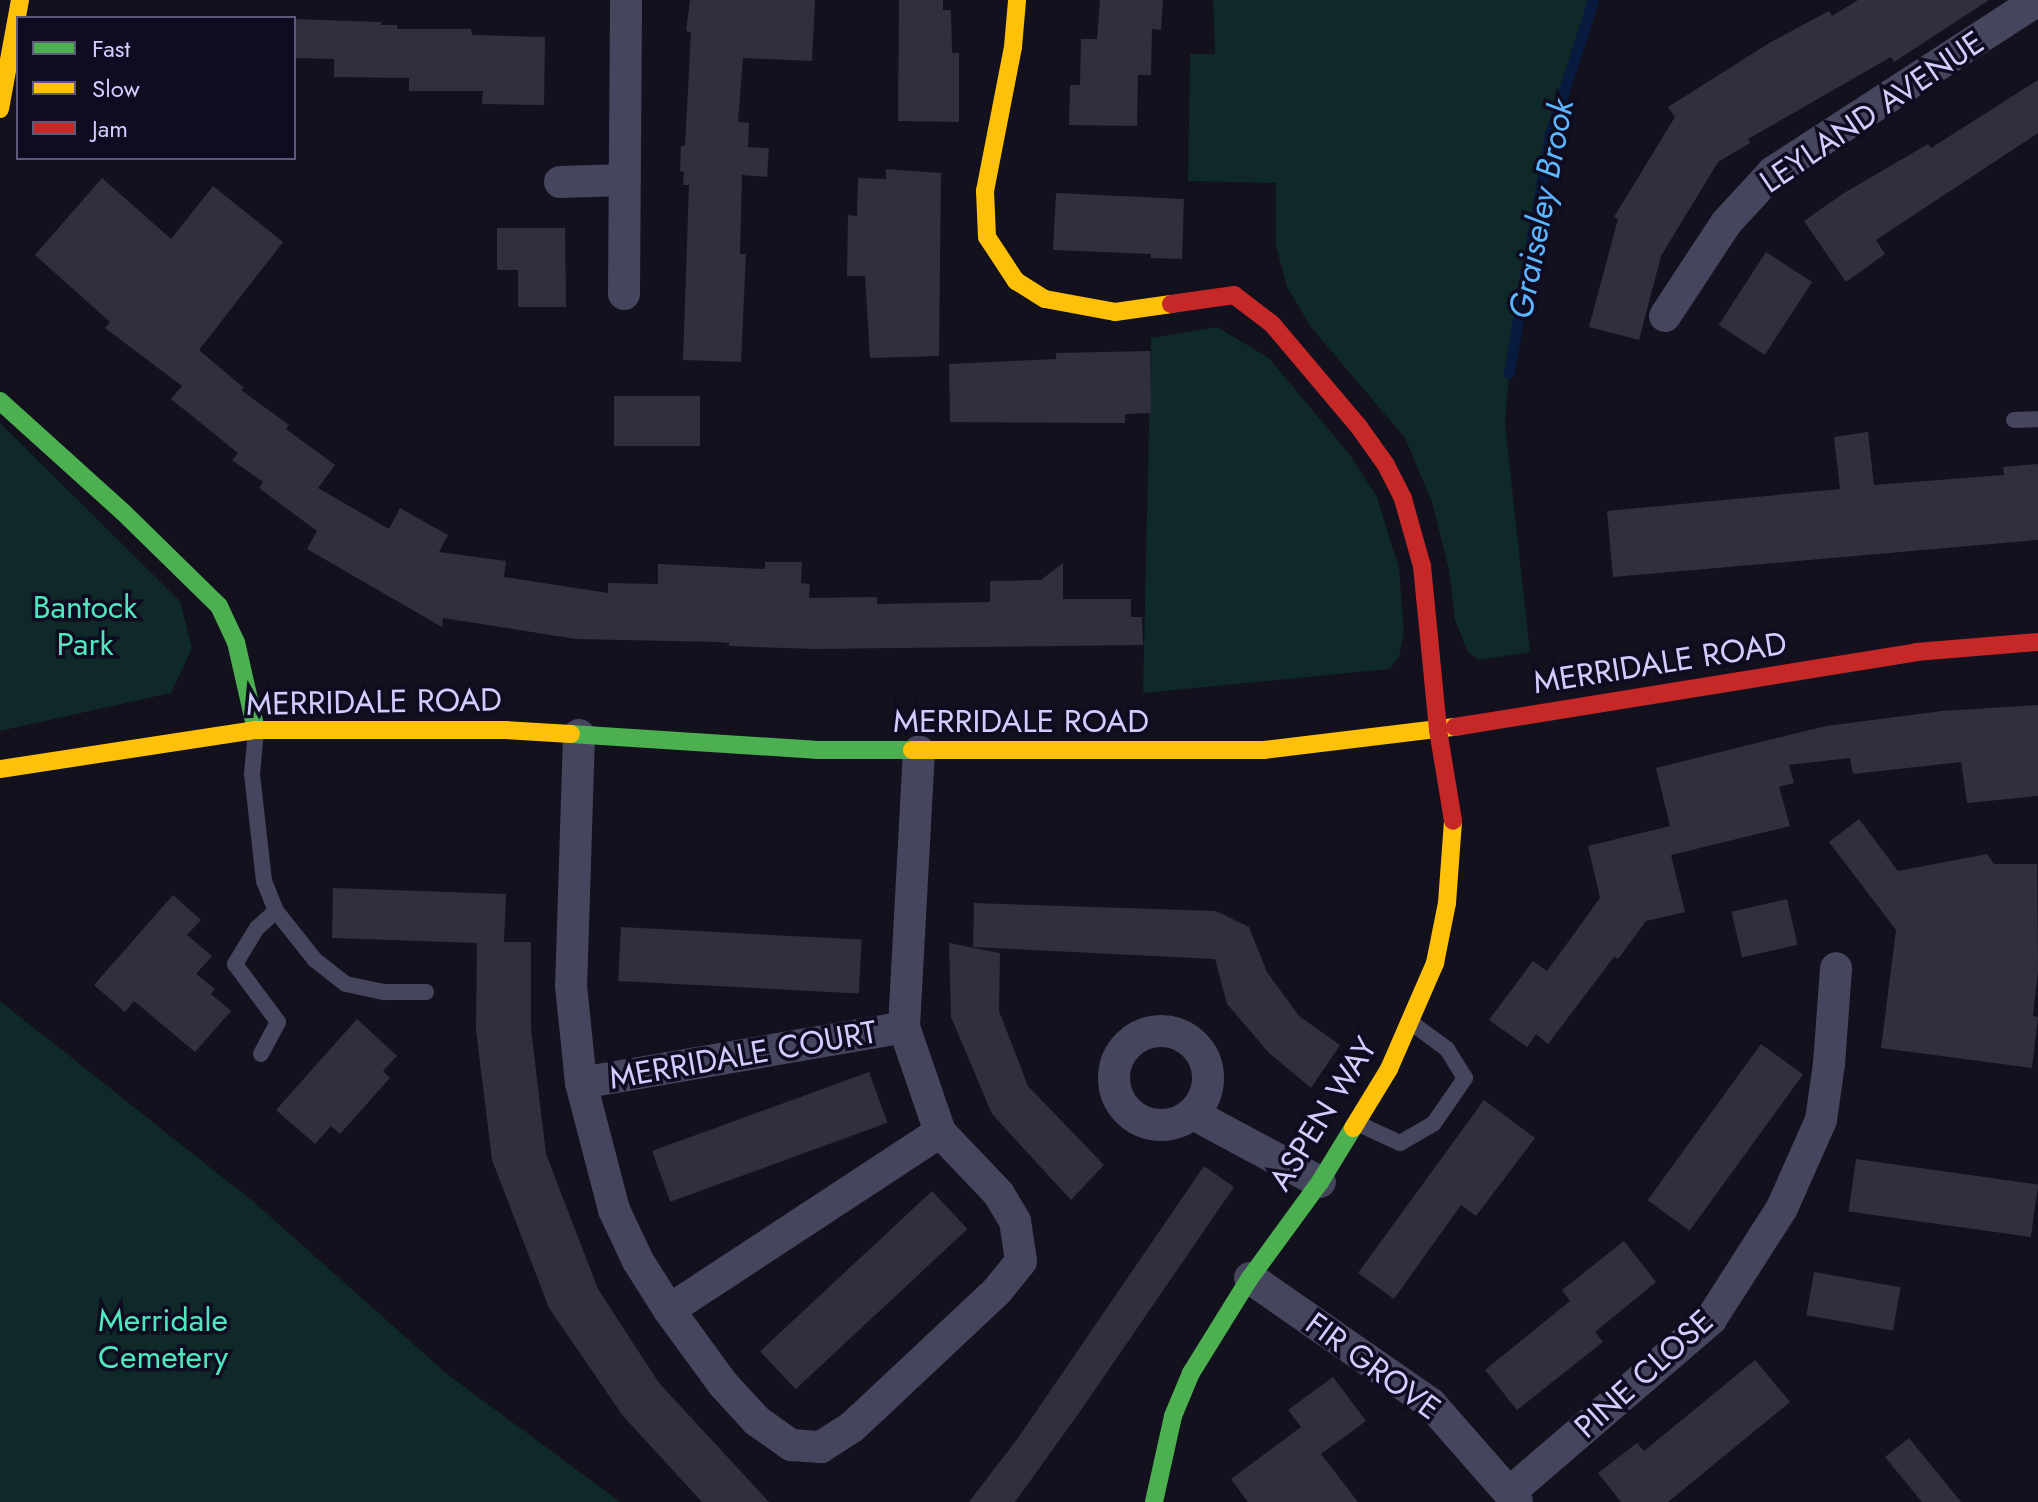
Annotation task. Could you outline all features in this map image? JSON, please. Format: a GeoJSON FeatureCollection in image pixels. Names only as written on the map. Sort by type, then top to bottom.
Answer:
{"type":"FeatureCollection","features":[{"type":"Feature","properties":{"kind":"street"},"geometry":{"type":"LineString","coordinates":[[624,294],[626,0]]}},
{"type":"Feature","properties":{"kind":"street","name":"LEYLAND AVENUE"},"geometry":{"type":"LineString","coordinates":[[1665,316],[1726,223],[1773,172],[2038,0]]}},
{"type":"Feature","properties":{"kind":"street","name":"ASPEN WAY"},"geometry":{"type":"LineString","coordinates":[[1017,1],[1013,47],[985,191],[987,237],[1001,263],[1016,281],[1045,299],[1079,308],[1115,312],[1234,295],[1272,324],[1359,427],[1386,465],[1403,499],[1422,566],[1438,730],[1453,823],[1447,903],[1435,963],[1411,1023],[1389,1069],[1320,1182],[1250,1278],[1191,1373],[1173,1416],[1154,1502]]}},
{"type":"Feature","properties":{"kind":"street"},"geometry":{"type":"LineString","coordinates":[[0,109],[16,22]]}},
{"type":"Feature","properties":{"kind":"street"},"geometry":{"type":"LineString","coordinates":[[560,182],[623,180]]}},
{"type":"Feature","properties":{"kind":"street"},"geometry":{"type":"LineString","coordinates":[[0,401],[123,512],[219,606],[236,642],[256,730]]}},
{"type":"Feature","properties":{"kind":"street","name":"MERRIDALE ROAD"},"geometry":{"type":"LineString","coordinates":[[0,769],[256,730],[505,730],[818,750],[1264,750],[1438,730],[1916,652],[2038,642]]}},
{"type":"Feature","properties":{"kind":"street","name":"MERRIDALE COURT"},"geometry":{"type":"LineString","coordinates":[[579,735],[571,986],[581,1083],[614,1210],[638,1261],[723,1384],[757,1421],[791,1445],[821,1447],[852,1427],[986,1302],[1021,1261],[1015,1221],[999,1194],[940,1132],[904,1027],[919,751]]}},
{"type":"Feature","properties":{"kind":"street","name":"PINE CLOSE"},"geometry":{"type":"LineString","coordinates":[[1513,1498],[1711,1319],[1782,1208],[1821,1120],[1829,1064],[1836,968]]}},
{"type":"Feature","properties":{"kind":"street","name":"MERRIDALE COURT"},"geometry":{"type":"LineString","coordinates":[[581,1083],[904,1027]]}},
{"type":"Feature","properties":{"kind":"street"},"geometry":{"type":"LineString","coordinates":[[1193,1114],[1320,1182]]}},
{"type":"Feature","properties":{"kind":"street"},"geometry":{"type":"LineString","coordinates":[[669,1310],[940,1132]]}},
{"type":"Feature","properties":{"kind":"street","name":"FIR GROVE"},"geometry":{"type":"LineString","coordinates":[[1250,1278],[1431,1404],[1513,1498]]}},
{"type":"Feature","properties":{"kind":"lane"},"geometry":{"type":"LineString","coordinates":[[2014,420],[2038,419]]}},
{"type":"Feature","properties":{"kind":"lane"},"geometry":{"type":"LineString","coordinates":[[256,730],[252,774],[264,881],[276,911],[315,960],[346,984],[385,992],[426,992]]}},
{"type":"Feature","properties":{"kind":"lane"},"geometry":{"type":"LineString","coordinates":[[261,1054],[278,1022],[235,964],[257,928],[276,911]]}},
{"type":"Feature","properties":{"kind":"lane"},"geometry":{"type":"LineString","coordinates":[[1357,1123],[1400,1143],[1434,1123],[1465,1078],[1447,1049],[1411,1023]]}},
{"type":"Feature","properties":{"kind":"green space"},"geometry":{"type":"Polygon","coordinates":[[[1213,0],[1593,0],[1550,135],[1509,373],[1505,424],[1530,652],[1479,660],[1468,652],[1455,620],[1449,570],[1432,502],[1405,438],[1311,327],[1287,287],[1276,246],[1276,183],[1188,181],[1190,54],[1215,54],[1213,0]]]}},
{"type":"Feature","properties":{"kind":"green space"},"geometry":{"type":"Polygon","coordinates":[[[1217,327],[1269,358],[1350,455],[1377,497],[1399,569],[1404,633],[1399,657],[1390,669],[1143,693],[1151,338],[1217,327]]]}},
{"type":"Feature","properties":{"kind":"green space","name":"Bantock Park"},"geometry":{"type":"Polygon","coordinates":[[[0,423],[180,601],[192,648],[171,693],[0,731],[0,423]]]}},
{"type":"Feature","properties":{"kind":"green space","name":"Merridale Cemetery"},"geometry":{"type":"Polygon","coordinates":[[[0,1001],[255,1203],[446,1373],[620,1502],[0,1502],[0,1001]]]}},
{"type":"Feature","properties":{"kind":"building"},"geometry":{"type":"Polygon","coordinates":[[[690,0],[815,0],[812,61],[743,58],[738,122],[749,123],[748,147],[769,148],[767,177],[742,175],[740,254],[746,254],[741,362],[683,360],[689,185],[683,185],[684,172],[680,171],[681,146],[685,146],[691,32],[686,31],[690,0]]]}},
{"type":"Feature","properties":{"kind":"building"},"geometry":{"type":"Polygon","coordinates":[[[899,0],[943,0],[943,10],[951,10],[952,53],[959,53],[959,122],[898,121],[899,0]]]}},
{"type":"Feature","properties":{"kind":"building"},"geometry":{"type":"Polygon","coordinates":[[[1100,0],[1163,0],[1161,30],[1152,29],[1151,75],[1138,75],[1137,126],[1069,125],[1070,85],[1080,85],[1081,39],[1097,39],[1100,0]]]}},
{"type":"Feature","properties":{"kind":"building"},"geometry":{"type":"Polygon","coordinates":[[[1858,0],[1989,0],[1894,62],[1891,57],[1748,139],[1750,143],[1718,162],[1661,256],[1639,340],[1589,327],[1618,219],[1614,217],[1675,117],[1668,107],[1771,42],[1829,11],[1832,16],[1858,0]]]}},
{"type":"Feature","properties":{"kind":"building"},"geometry":{"type":"Polygon","coordinates":[[[296,19],[381,22],[381,25],[397,25],[397,29],[471,29],[472,35],[545,37],[544,105],[482,104],[483,91],[409,91],[409,78],[334,77],[334,59],[296,58],[296,19]]]}},
{"type":"Feature","properties":{"kind":"building"},"geometry":{"type":"Polygon","coordinates":[[[2038,80],[2038,133],[1876,240],[1885,254],[1846,282],[1804,221],[1844,193],[1928,144],[1931,148],[2038,80]]]}},
{"type":"Feature","properties":{"kind":"building"},"geometry":{"type":"Polygon","coordinates":[[[886,169],[941,173],[939,356],[870,358],[865,276],[847,276],[848,215],[857,216],[858,178],[886,179],[886,169]]]}},
{"type":"Feature","properties":{"kind":"building"},"geometry":{"type":"Polygon","coordinates":[[[102,178],[171,239],[213,186],[283,242],[199,350],[244,388],[241,390],[289,425],[286,429],[335,465],[318,488],[389,529],[400,508],[448,535],[439,552],[506,561],[504,577],[608,593],[608,583],[658,584],[658,564],[765,569],[765,562],[802,562],[801,583],[810,584],[809,598],[877,597],[877,604],[990,602],[990,581],[1041,580],[1063,563],[1063,599],[1131,599],[1131,617],[1142,617],[1143,645],[816,649],[729,646],[729,643],[718,642],[576,639],[443,618],[442,627],[307,549],[317,531],[259,488],[263,482],[232,460],[238,453],[171,399],[182,386],[105,328],[110,322],[35,255],[102,178]]]}},
{"type":"Feature","properties":{"kind":"building"},"geometry":{"type":"Polygon","coordinates":[[[1056,193],[1184,199],[1182,259],[1151,258],[1151,254],[1053,250],[1056,193]]]}},
{"type":"Feature","properties":{"kind":"building"},"geometry":{"type":"Polygon","coordinates":[[[497,228],[565,228],[566,307],[518,307],[518,270],[497,270],[497,228]]]}},
{"type":"Feature","properties":{"kind":"building"},"geometry":{"type":"Polygon","coordinates":[[[1766,252],[1812,282],[1765,355],[1719,325],[1766,252]]]}},
{"type":"Feature","properties":{"kind":"building"},"geometry":{"type":"Polygon","coordinates":[[[1150,351],[1151,413],[1125,414],[1125,423],[950,422],[949,364],[1056,359],[1056,353],[1150,351]]]}},
{"type":"Feature","properties":{"kind":"building"},"geometry":{"type":"Polygon","coordinates":[[[614,396],[700,396],[700,446],[614,446],[614,396]]]}},
{"type":"Feature","properties":{"kind":"building"},"geometry":{"type":"Polygon","coordinates":[[[1868,432],[1874,485],[2004,475],[2003,467],[2038,464],[2038,540],[1613,577],[1607,511],[1840,489],[1834,437],[1868,432]]]}},
{"type":"Feature","properties":{"kind":"building"},"geometry":{"type":"Polygon","coordinates":[[[2038,705],[2038,796],[1967,803],[1961,762],[1853,774],[1850,758],[1789,765],[1794,783],[1779,787],[1790,826],[1671,855],[1685,912],[1646,921],[1618,959],[1614,957],[1548,1044],[1536,1034],[1527,1047],[1489,1020],[1533,961],[1547,971],[1600,898],[1588,846],[1670,826],[1656,768],[1826,726],[1942,711],[2038,705]]]}},
{"type":"Feature","properties":{"kind":"building"},"geometry":{"type":"Polygon","coordinates":[[[1859,819],[1898,871],[1987,854],[1994,864],[2037,864],[2038,970],[2033,1016],[2038,1017],[2032,1068],[1881,1048],[1896,930],[1829,842],[1859,819]]]}},
{"type":"Feature","properties":{"kind":"building"},"geometry":{"type":"Polygon","coordinates":[[[333,888],[506,894],[504,942],[531,942],[531,1029],[546,1154],[598,1289],[659,1383],[769,1502],[702,1502],[623,1416],[549,1308],[492,1160],[476,1030],[477,943],[332,938],[333,888]]]}},
{"type":"Feature","properties":{"kind":"building"},"geometry":{"type":"Polygon","coordinates":[[[173,895],[201,920],[187,935],[212,956],[196,974],[215,989],[211,994],[231,1011],[195,1052],[134,1001],[125,1012],[94,985],[173,895]]]}},
{"type":"Feature","properties":{"kind":"building"},"geometry":{"type":"Polygon","coordinates":[[[1787,899],[1798,945],[1742,958],[1731,912],[1787,899]]]}},
{"type":"Feature","properties":{"kind":"building"},"geometry":{"type":"Polygon","coordinates":[[[974,903],[1216,911],[1249,927],[1267,972],[1299,1016],[1340,1045],[1311,1088],[1269,1053],[1227,1004],[1215,959],[973,947],[974,903]]]}},
{"type":"Feature","properties":{"kind":"building"},"geometry":{"type":"Polygon","coordinates":[[[621,927],[862,940],[859,994],[618,981],[621,927]]]}},
{"type":"Feature","properties":{"kind":"building"},"geometry":{"type":"Polygon","coordinates":[[[949,943],[1000,953],[999,1011],[1028,1086],[1104,1165],[1071,1200],[992,1114],[951,1017],[949,943]]]}},
{"type":"Feature","properties":{"kind":"building"},"geometry":{"type":"Polygon","coordinates":[[[357,1019],[397,1056],[383,1071],[390,1078],[340,1134],[331,1126],[315,1144],[276,1110],[357,1019]]]}},
{"type":"Feature","properties":{"kind":"building"},"geometry":{"type":"Polygon","coordinates":[[[1761,1044],[1803,1075],[1690,1231],[1648,1200],[1761,1044]]]}},
{"type":"Feature","properties":{"kind":"building"},"geometry":{"type":"Polygon","coordinates":[[[869,1072],[887,1123],[670,1202],[652,1151],[869,1072]]]}},
{"type":"Feature","properties":{"kind":"building"},"geometry":{"type":"Polygon","coordinates":[[[1484,1100],[1535,1138],[1476,1216],[1461,1205],[1394,1299],[1358,1273],[1484,1100]]]}},
{"type":"Feature","properties":{"kind":"building"},"geometry":{"type":"Polygon","coordinates":[[[1856,1159],[2038,1185],[2031,1237],[1849,1211],[1856,1159]]]}},
{"type":"Feature","properties":{"kind":"building"},"geometry":{"type":"Polygon","coordinates":[[[1204,1166],[1234,1187],[1079,1413],[1015,1502],[969,1502],[1018,1438],[1204,1166]]]}},
{"type":"Feature","properties":{"kind":"building"},"geometry":{"type":"Polygon","coordinates":[[[932,1191],[967,1229],[796,1389],[760,1351],[932,1191]]]}},
{"type":"Feature","properties":{"kind":"building"},"geometry":{"type":"Polygon","coordinates":[[[1624,1241],[1656,1282],[1595,1332],[1603,1342],[1517,1410],[1485,1370],[1570,1301],[1562,1290],[1624,1241]]]}},
{"type":"Feature","properties":{"kind":"building"},"geometry":{"type":"Polygon","coordinates":[[[1814,1272],[1901,1287],[1893,1331],[1806,1315],[1814,1272]]]}},
{"type":"Feature","properties":{"kind":"building"},"geometry":{"type":"Polygon","coordinates":[[[1755,1360],[1790,1402],[1668,1502],[1621,1502],[1598,1473],[1637,1443],[1644,1451],[1755,1360]]]}},
{"type":"Feature","properties":{"kind":"building"},"geometry":{"type":"Polygon","coordinates":[[[1333,1377],[1366,1421],[1321,1454],[1358,1502],[1248,1502],[1231,1479],[1301,1427],[1288,1410],[1333,1377]]]}},
{"type":"Feature","properties":{"kind":"building"},"geometry":{"type":"Polygon","coordinates":[[[1909,1438],[1961,1502],[1922,1502],[1885,1457],[1909,1438]]]}},
{"type":"Feature","properties":{"kind":"waterway","name":"Graiseley Brook"},"geometry":{"type":"LineString","coordinates":[[1509,373],[1550,134],[1593,0]]}},
{"type":"Feature","properties":{"kind":"traffic: fast"},"geometry":{"type":"LineString","coordinates":[[0,401],[123,512],[219,606],[236,642],[256,730]]}},
{"type":"Feature","properties":{"kind":"traffic: fast"},"geometry":{"type":"LineString","coordinates":[[571,734],[818,750],[912,750]]}},
{"type":"Feature","properties":{"kind":"traffic: fast"},"geometry":{"type":"LineString","coordinates":[[1154,1502],[1173,1416],[1191,1373],[1250,1278],[1320,1182],[1353,1128]]}},
{"type":"Feature","properties":{"kind":"traffic: slow"},"geometry":{"type":"LineString","coordinates":[[17,16],[20,0]]}},
{"type":"Feature","properties":{"kind":"traffic: slow"},"geometry":{"type":"LineString","coordinates":[[1017,1],[1013,47],[985,191],[987,237],[1016,281],[1045,299],[1115,312],[1171,304]]}},
{"type":"Feature","properties":{"kind":"traffic: slow"},"geometry":{"type":"LineString","coordinates":[[0,109],[16,22]]}},
{"type":"Feature","properties":{"kind":"traffic: slow"},"geometry":{"type":"LineString","coordinates":[[912,750],[1264,750],[1455,727]]}},
{"type":"Feature","properties":{"kind":"traffic: slow"},"geometry":{"type":"LineString","coordinates":[[0,769],[256,730],[505,730],[571,734]]}},
{"type":"Feature","properties":{"kind":"traffic: slow"},"geometry":{"type":"LineString","coordinates":[[1353,1128],[1389,1069],[1435,963],[1447,903],[1453,821]]}},
{"type":"Feature","properties":{"kind":"traffic: jam"},"geometry":{"type":"LineString","coordinates":[[1171,304],[1234,295],[1272,324],[1359,427],[1386,465],[1403,499],[1422,566],[1438,730],[1453,821]]}},
{"type":"Feature","properties":{"kind":"traffic: jam"},"geometry":{"type":"LineString","coordinates":[[1455,727],[1916,652],[2038,642]]}}]}
